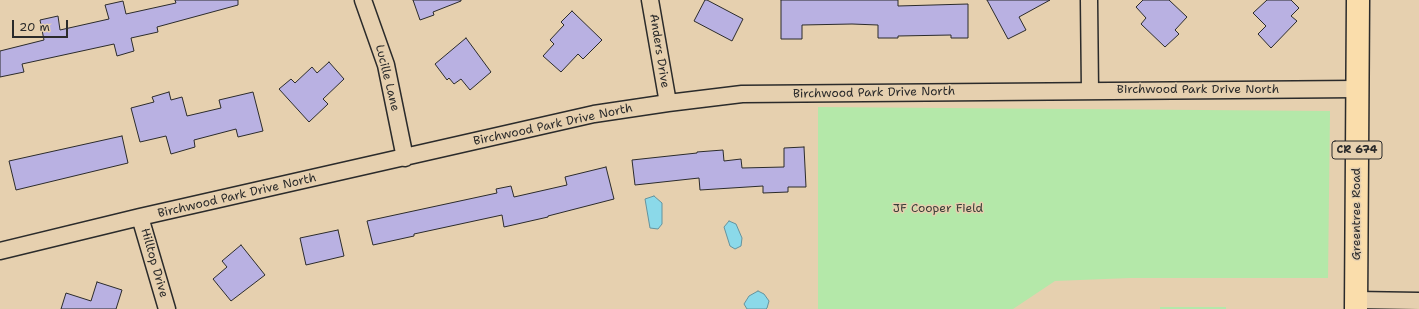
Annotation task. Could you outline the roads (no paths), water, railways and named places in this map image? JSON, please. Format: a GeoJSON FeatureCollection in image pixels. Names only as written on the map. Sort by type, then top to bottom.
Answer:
{"type":"FeatureCollection","features":[{"type":"Feature","properties":{"kind":"main road","name":"Greentree Road"},"geometry":{"type":"LineString","coordinates":[[1356,304],[1358,0]]}},
{"type":"Feature","properties":{"kind":"street","name":"Lucille Lane"},"geometry":{"type":"LineString","coordinates":[[362,0],[386,65],[405,158]]}},
{"type":"Feature","properties":{"kind":"street","name":"Anders Drive"},"geometry":{"type":"LineString","coordinates":[[650,0],[668,103]]}},
{"type":"Feature","properties":{"kind":"street"},"geometry":{"type":"LineString","coordinates":[[1089,0],[1090,91]]}},
{"type":"Feature","properties":{"kind":"street","name":"Birchwood Park Drive North"},"geometry":{"type":"LineString","coordinates":[[0,251],[140,217],[594,114],[742,94],[1357,89]]}},
{"type":"Feature","properties":{"kind":"street","name":"Hilltop Drive"},"geometry":{"type":"LineString","coordinates":[[140,217],[167,309]]}},
{"type":"Feature","properties":{"kind":"street"},"geometry":{"type":"LineString","coordinates":[[1356,304],[1419,301]]}},
{"type":"Feature","properties":{"kind":"water"},"geometry":{"type":"Polygon","coordinates":[[[654,196],[662,203],[662,224],[658,229],[650,228],[645,199],[654,196]]]}},
{"type":"Feature","properties":{"kind":"water"},"geometry":{"type":"Polygon","coordinates":[[[729,221],[736,224],[742,238],[741,246],[735,249],[730,246],[724,227],[729,221]]]}},
{"type":"Feature","properties":{"kind":"water"},"geometry":{"type":"Polygon","coordinates":[[[758,291],[764,294],[769,301],[767,308],[747,309],[744,304],[749,296],[758,291]]]}},
{"type":"Feature","properties":{"kind":"park label","name":"JF Cooper Field"},"geometry":{"type":"Point","coordinates":[938,209]}}]}
